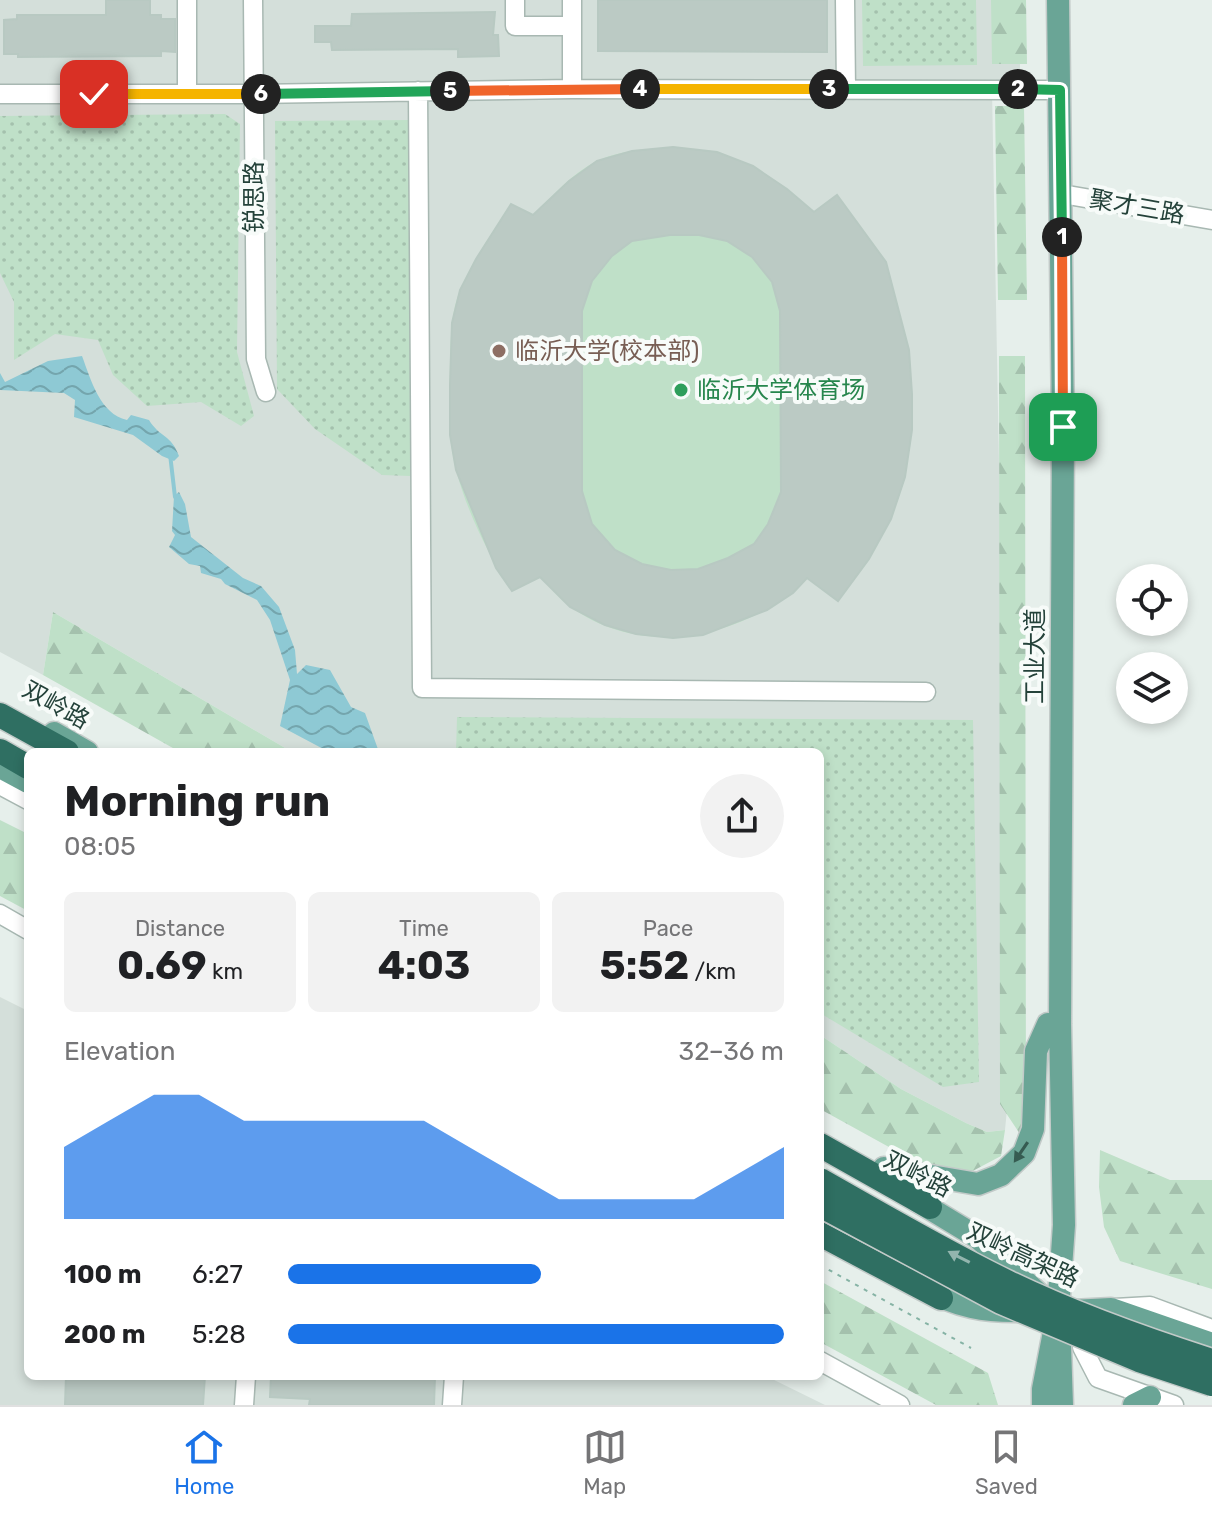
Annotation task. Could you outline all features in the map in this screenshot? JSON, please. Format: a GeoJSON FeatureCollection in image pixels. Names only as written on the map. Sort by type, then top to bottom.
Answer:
{"type":"FeatureCollection","features":[{"type":"Feature","properties":{"kind":"highway"},"geometry":{"type":"LineString","coordinates":[[0,715],[60,748]]}},
{"type":"Feature","properties":{"kind":"highway"},"geometry":{"type":"LineString","coordinates":[[0,751],[24,765]]}},
{"type":"Feature","properties":{"kind":"highway"},"geometry":{"type":"LineString","coordinates":[[824,1147],[930,1207]]}},
{"type":"Feature","properties":{"kind":"highway","name":"双岭高架路"},"geometry":{"type":"LineString","coordinates":[[824,1182],[919,1237],[1010,1283],[1147,1340],[1212,1361]]}},
{"type":"Feature","properties":{"kind":"highway","name":"双岭高架路"},"geometry":{"type":"LineString","coordinates":[[824,1207],[1001,1302],[1139,1360],[1212,1384]]}},
{"type":"Feature","properties":{"kind":"highway"},"geometry":{"type":"LineString","coordinates":[[824,1236],[941,1298]]}},
{"type":"Feature","properties":{"kind":"main road","name":"工业大道"},"geometry":{"type":"LineString","coordinates":[[1043,1405],[1043,1389],[1058,1311],[1064,1225],[1060,1024],[1062,194],[1046,0]]}},
{"type":"Feature","properties":{"kind":"main road","name":"工业大道"},"geometry":{"type":"LineString","coordinates":[[1058,0],[1054,90],[1048,1024],[1051,1219],[1062,1405]]}},
{"type":"Feature","properties":{"kind":"main road","name":"双岭路"},"geometry":{"type":"LineString","coordinates":[[0,703],[80,748]]}},
{"type":"Feature","properties":{"kind":"main road"},"geometry":{"type":"LineString","coordinates":[[0,767],[24,780]]}},
{"type":"Feature","properties":{"kind":"main road"},"geometry":{"type":"LineString","coordinates":[[884,1168],[978,1184],[1001,1175],[1024,1153],[1033,1129],[1036,1051],[1048,1024]]}},
{"type":"Feature","properties":{"kind":"main road","name":"双岭路"},"geometry":{"type":"LineString","coordinates":[[824,1157],[930,1207],[977,1237],[1058,1311],[1082,1347]]}},
{"type":"Feature","properties":{"kind":"main road"},"geometry":{"type":"LineString","coordinates":[[824,1223],[941,1298],[987,1312],[1111,1309],[1212,1344]]}},
{"type":"Feature","properties":{"kind":"main road"},"geometry":{"type":"LineString","coordinates":[[1082,1347],[1102,1358],[1212,1394]]}},
{"type":"Feature","properties":{"kind":"street"},"geometry":{"type":"LineString","coordinates":[[187,0],[187,94]]}},
{"type":"Feature","properties":{"kind":"street","name":"锐思路"},"geometry":{"type":"LineString","coordinates":[[253,0],[256,359],[266,392]]}},
{"type":"Feature","properties":{"kind":"street"},"geometry":{"type":"LineString","coordinates":[[515,0],[515,26],[572,26]]}},
{"type":"Feature","properties":{"kind":"street"},"geometry":{"type":"LineString","coordinates":[[572,0],[572,89]]}},
{"type":"Feature","properties":{"kind":"street"},"geometry":{"type":"LineString","coordinates":[[845,0],[846,89]]}},
{"type":"Feature","properties":{"kind":"street"},"geometry":{"type":"LineString","coordinates":[[0,94],[572,89],[1054,90]]}},
{"type":"Feature","properties":{"kind":"street"},"geometry":{"type":"LineString","coordinates":[[418,91],[422,688],[926,692]]}},
{"type":"Feature","properties":{"kind":"street","name":"聚才三路"},"geometry":{"type":"LineString","coordinates":[[1062,194],[1212,220]]}},
{"type":"Feature","properties":{"kind":"street"},"geometry":{"type":"LineString","coordinates":[[0,785],[24,798]]}},
{"type":"Feature","properties":{"kind":"street"},"geometry":{"type":"LineString","coordinates":[[0,914],[24,928]]}},
{"type":"Feature","properties":{"kind":"street"},"geometry":{"type":"LineString","coordinates":[[824,1134],[884,1168],[930,1207]]}},
{"type":"Feature","properties":{"kind":"street"},"geometry":{"type":"LineString","coordinates":[[824,1248],[941,1298]]}},
{"type":"Feature","properties":{"kind":"street"},"geometry":{"type":"LineString","coordinates":[[1111,1309],[1150,1306],[1212,1329]]}},
{"type":"Feature","properties":{"kind":"street"},"geometry":{"type":"LineString","coordinates":[[1082,1347],[1098,1378],[1142,1401],[1174,1405]]}},
{"type":"Feature","properties":{"kind":"street"},"geometry":{"type":"LineString","coordinates":[[824,1363],[900,1405]]}},
{"type":"Feature","properties":{"kind":"street"},"geometry":{"type":"LineString","coordinates":[[244,1405],[246,1380]]}},
{"type":"Feature","properties":{"kind":"street"},"geometry":{"type":"LineString","coordinates":[[452,1405],[454,1380]]}},
{"type":"Feature","properties":{"kind":"path"},"geometry":{"type":"LineString","coordinates":[[824,1267],[971,1348]]}},
{"type":"Feature","properties":{"kind":"shaded area","name":"临沂大学(校本部)"},"geometry":{"type":"Polygon","coordinates":[[[0,0],[1020,0],[1020,89],[992,90],[1006,840],[1008,1099],[1005,1130],[987,1132],[966,1123],[901,1089],[824,1038],[824,748],[285,748],[53,612],[43,675],[0,652],[0,0]]]}},
{"type":"Feature","properties":{"kind":"shaded area"},"geometry":{"type":"Polygon","coordinates":[[[0,997],[24,1009],[24,1380],[774,1380],[825,1405],[0,1405],[0,997]]]}},
{"type":"Feature","properties":{"kind":"green space"},"geometry":{"type":"Polygon","coordinates":[[[862,0],[976,0],[977,65],[863,66],[862,0]]]}},
{"type":"Feature","properties":{"kind":"green space"},"geometry":{"type":"Polygon","coordinates":[[[991,0],[1026,0],[1027,64],[992,64],[991,0]]]}},
{"type":"Feature","properties":{"kind":"green space"},"geometry":{"type":"Polygon","coordinates":[[[995,106],[1024,106],[1027,300],[998,300],[995,106]]]}},
{"type":"Feature","properties":{"kind":"green space"},"geometry":{"type":"Polygon","coordinates":[[[225,114],[240,124],[237,352],[254,416],[241,426],[201,402],[147,406],[113,375],[98,340],[55,334],[14,360],[14,302],[0,273],[0,116],[225,114]]]}},
{"type":"Feature","properties":{"kind":"green space"},"geometry":{"type":"Polygon","coordinates":[[[411,120],[410,476],[382,475],[315,429],[277,389],[275,121],[411,120]]]}},
{"type":"Feature","properties":{"kind":"green space","name":"临沂大学体育场"},"geometry":{"type":"Polygon","coordinates":[[[673,147],[717,152],[787,189],[814,212],[837,195],[886,262],[909,350],[912,430],[891,519],[869,559],[838,601],[807,578],[783,599],[725,628],[694,635],[661,637],[630,633],[599,623],[567,604],[540,577],[512,591],[481,536],[457,473],[450,433],[450,360],[452,323],[458,296],[478,255],[511,204],[533,215],[571,179],[597,161],[625,152],[673,147]]]}},
{"type":"Feature","properties":{"kind":"green space"},"geometry":{"type":"Polygon","coordinates":[[[999,356],[1025,356],[1026,1143],[1000,1104],[999,356]]]}},
{"type":"Feature","properties":{"kind":"green space"},"geometry":{"type":"Polygon","coordinates":[[[53,612],[285,748],[173,748],[43,675],[53,612]]]}},
{"type":"Feature","properties":{"kind":"green space"},"geometry":{"type":"Polygon","coordinates":[[[457,717],[973,720],[979,1082],[943,1087],[824,1015],[824,748],[456,748],[457,717]]]}},
{"type":"Feature","properties":{"kind":"green space"},"geometry":{"type":"Polygon","coordinates":[[[0,820],[24,832],[24,909],[0,896],[0,820]]]}},
{"type":"Feature","properties":{"kind":"green space"},"geometry":{"type":"Polygon","coordinates":[[[824,1038],[901,1089],[966,1123],[987,1132],[1005,1130],[1001,1156],[967,1174],[927,1168],[824,1111],[824,1038]]]}},
{"type":"Feature","properties":{"kind":"green space"},"geometry":{"type":"Polygon","coordinates":[[[1100,1150],[1170,1180],[1212,1180],[1212,1289],[1120,1261],[1104,1227],[1099,1187],[1100,1150]]]}},
{"type":"Feature","properties":{"kind":"green space"},"geometry":{"type":"Polygon","coordinates":[[[824,1283],[988,1373],[998,1405],[936,1405],[824,1344],[824,1283]]]}},
{"type":"Feature","properties":{"kind":"water"},"geometry":{"type":"Polygon","coordinates":[[[82,356],[93,385],[110,411],[127,420],[131,415],[149,420],[176,449],[179,456],[174,461],[133,435],[74,417],[75,400],[64,393],[0,390],[0,373],[5,382],[48,361],[82,356]]]}},
{"type":"Feature","properties":{"kind":"water"},"geometry":{"type":"Polygon","coordinates":[[[179,492],[185,504],[191,537],[243,578],[261,586],[279,607],[295,650],[297,674],[306,665],[330,670],[351,707],[365,713],[378,748],[321,748],[280,726],[290,680],[270,620],[257,600],[221,579],[201,573],[200,566],[189,564],[169,547],[175,535],[172,531],[174,496],[179,492]]]}},
{"type":"Feature","properties":{"kind":"building"},"geometry":{"type":"Polygon","coordinates":[[[106,0],[150,0],[150,15],[175,19],[175,52],[161,51],[161,56],[18,57],[18,54],[4,54],[4,20],[17,19],[17,15],[106,15],[106,0]]]}},
{"type":"Feature","properties":{"kind":"building"},"geometry":{"type":"Polygon","coordinates":[[[598,0],[827,0],[827,52],[598,51],[598,0]]]}},
{"type":"Feature","properties":{"kind":"building"},"geometry":{"type":"Polygon","coordinates":[[[495,12],[493,35],[498,35],[499,56],[458,57],[458,49],[332,50],[331,42],[315,42],[315,26],[351,26],[352,14],[495,12]]]}},
{"type":"Feature","properties":{"kind":"building","name":"临沂大学体育场"},"geometry":{"type":"Polygon","coordinates":[[[673,147],[717,152],[753,166],[814,212],[837,195],[886,262],[909,350],[912,430],[905,477],[891,519],[869,559],[838,601],[807,578],[793,593],[767,610],[703,635],[673,638],[636,634],[605,625],[570,607],[540,577],[512,591],[496,568],[456,470],[450,435],[452,323],[460,290],[511,204],[533,215],[569,181],[597,161],[632,151],[673,147]],[[670,235],[632,241],[612,256],[592,281],[582,311],[582,491],[592,524],[615,550],[642,564],[671,570],[698,569],[754,544],[768,524],[781,492],[780,311],[772,282],[752,257],[727,241],[699,235],[670,235]]]}},
{"type":"Feature","properties":{"kind":"building"},"geometry":{"type":"Polygon","coordinates":[[[66,1380],[205,1380],[203,1405],[65,1405],[66,1380]]]}},
{"type":"Feature","properties":{"kind":"building"},"geometry":{"type":"Polygon","coordinates":[[[271,1380],[435,1380],[434,1405],[309,1405],[310,1399],[270,1397],[271,1380]]]}},
{"type":"Feature","properties":{"kind":"waterway"},"geometry":{"type":"LineString","coordinates":[[170,454],[175,497]]}},
{"type":"Feature","properties":{"kind":"place","name":"临沂大学(校本部)"},"geometry":{"type":"Point","coordinates":[499,351]}},
{"type":"Feature","properties":{"kind":"place","name":"临沂大学体育场"},"geometry":{"type":"Point","coordinates":[681,390]}},
{"type":"Feature","properties":{"kind":"route"},"geometry":{"type":"LineString","coordinates":[[94,94],[572,89],[1060,90],[1063,427]]}}]}
